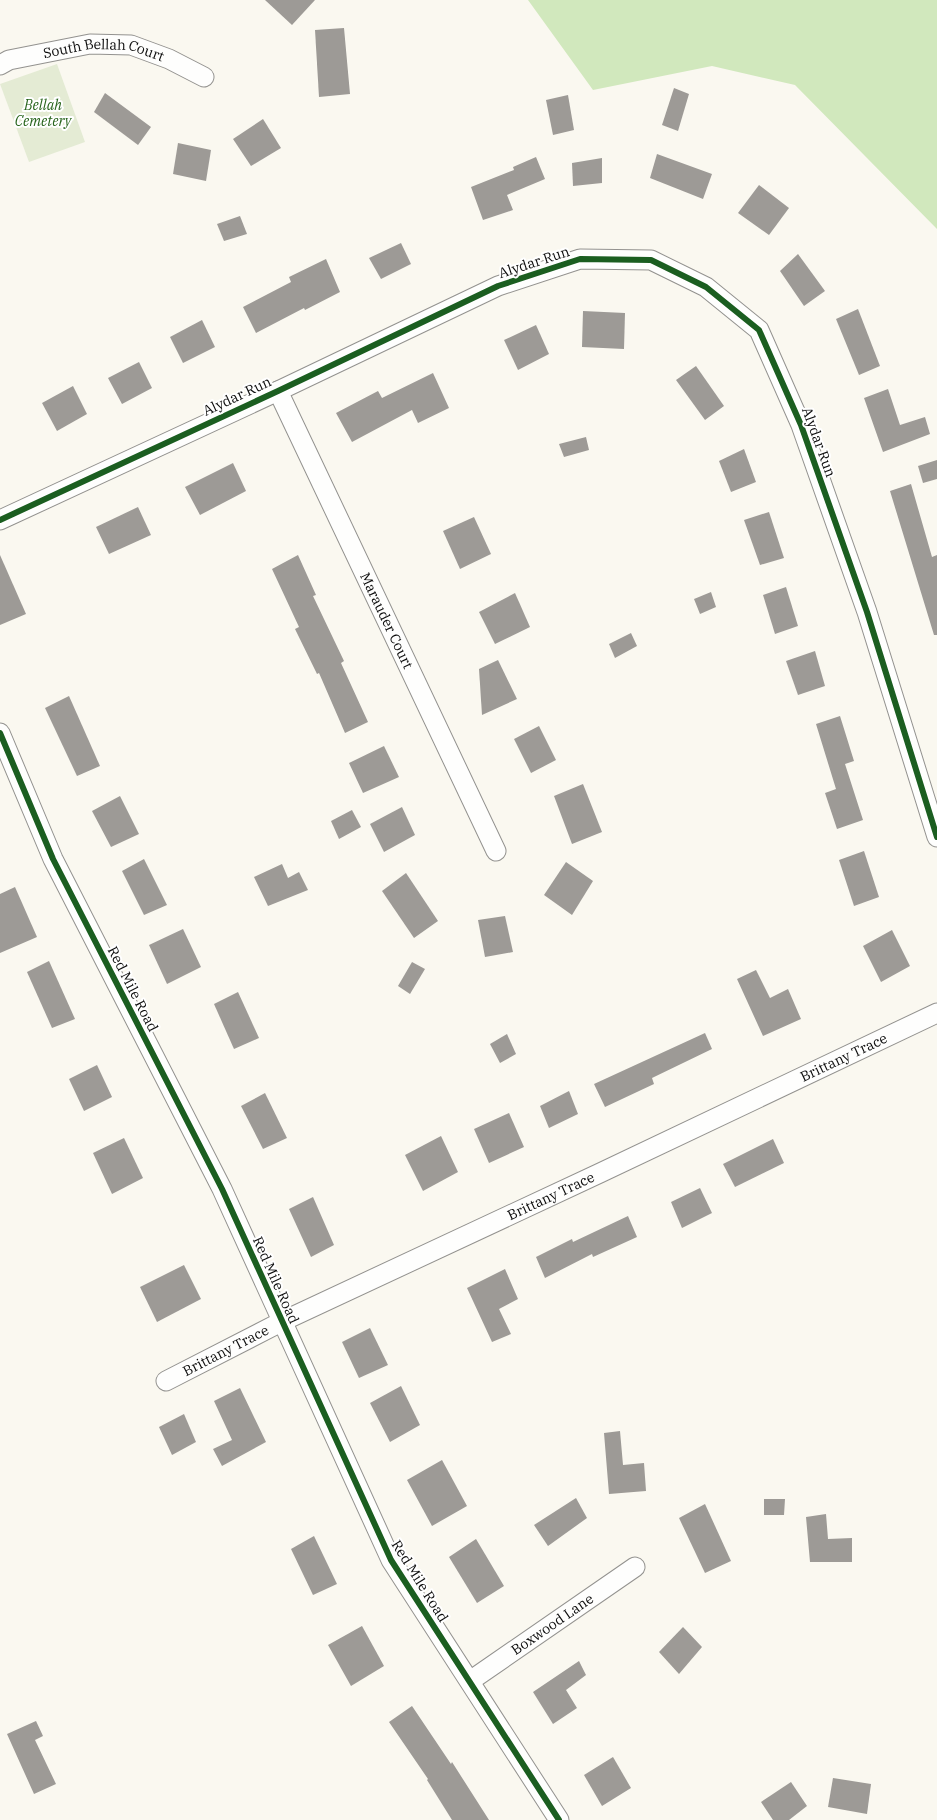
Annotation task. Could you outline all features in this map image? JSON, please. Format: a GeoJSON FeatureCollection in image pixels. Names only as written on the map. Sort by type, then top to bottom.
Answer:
{"type":"FeatureCollection","features":[{"type":"Feature","properties":{"kind":"street","name":"South Bellah Court"},"geometry":{"type":"LineString","coordinates":[[0,65],[9,60],[90,44],[130,45],[169,59],[204,77]]}},
{"type":"Feature","properties":{"kind":"street","name":"Alydar Run"},"geometry":{"type":"LineString","coordinates":[[0,520],[278,391],[498,286],[580,259],[651,260],[706,288],[759,330],[802,425],[867,612],[937,837]]}},
{"type":"Feature","properties":{"kind":"street","name":"Marauder Court"},"geometry":{"type":"LineString","coordinates":[[278,391],[496,851]]}},
{"type":"Feature","properties":{"kind":"street","name":"Red Mile Road"},"geometry":{"type":"LineString","coordinates":[[0,733],[54,859],[222,1189],[281,1322],[391,1560],[559,1820]]}},
{"type":"Feature","properties":{"kind":"street","name":"Brittany Trace"},"geometry":{"type":"LineString","coordinates":[[166,1381],[281,1322],[586,1180],[937,1013]]}},
{"type":"Feature","properties":{"kind":"street","name":"Boxwood Lane"},"geometry":{"type":"LineString","coordinates":[[470,1682],[635,1567]]}},
{"type":"Feature","properties":{"kind":"green space"},"geometry":{"type":"Polygon","coordinates":[[[528,0],[937,0],[937,229],[795,85],[712,66],[593,90],[528,0]]]}},
{"type":"Feature","properties":{"kind":"green space","name":"Bellah Cemetery"},"geometry":{"type":"Polygon","coordinates":[[[57,64],[85,142],[29,162],[0,84],[57,64]]]}},
{"type":"Feature","properties":{"kind":"building"},"geometry":{"type":"Polygon","coordinates":[[[265,0],[315,0],[292,25],[265,0]]]}},
{"type":"Feature","properties":{"kind":"building"},"geometry":{"type":"Polygon","coordinates":[[[344,28],[350,94],[319,97],[315,30],[344,28]]]}},
{"type":"Feature","properties":{"kind":"building"},"geometry":{"type":"Polygon","coordinates":[[[674,88],[689,94],[678,131],[662,125],[674,88]]]}},
{"type":"Feature","properties":{"kind":"building"},"geometry":{"type":"Polygon","coordinates":[[[105,93],[151,127],[138,145],[94,112],[105,93]]]}},
{"type":"Feature","properties":{"kind":"building"},"geometry":{"type":"Polygon","coordinates":[[[568,95],[574,130],[553,135],[546,100],[568,95]]]}},
{"type":"Feature","properties":{"kind":"building"},"geometry":{"type":"Polygon","coordinates":[[[263,119],[281,148],[251,166],[233,139],[263,119]]]}},
{"type":"Feature","properties":{"kind":"building"},"geometry":{"type":"Polygon","coordinates":[[[178,143],[211,150],[206,181],[173,174],[178,143]]]}},
{"type":"Feature","properties":{"kind":"building"},"geometry":{"type":"Polygon","coordinates":[[[657,154],[712,174],[703,199],[650,178],[657,154]]]}},
{"type":"Feature","properties":{"kind":"building"},"geometry":{"type":"Polygon","coordinates":[[[536,157],[545,179],[507,195],[513,210],[483,220],[471,187],[514,170],[513,167],[536,157]]]}},
{"type":"Feature","properties":{"kind":"building"},"geometry":{"type":"Polygon","coordinates":[[[602,158],[602,183],[573,186],[572,163],[602,158]]]}},
{"type":"Feature","properties":{"kind":"building"},"geometry":{"type":"Polygon","coordinates":[[[759,185],[789,208],[769,235],[738,213],[759,185]]]}},
{"type":"Feature","properties":{"kind":"building"},"geometry":{"type":"Polygon","coordinates":[[[240,216],[247,234],[224,241],[217,224],[240,216]]]}},
{"type":"Feature","properties":{"kind":"building"},"geometry":{"type":"Polygon","coordinates":[[[401,243],[411,264],[381,279],[369,258],[401,243]]]}},
{"type":"Feature","properties":{"kind":"building"},"geometry":{"type":"Polygon","coordinates":[[[798,254],[825,291],[804,306],[780,271],[798,254]]]}},
{"type":"Feature","properties":{"kind":"building"},"geometry":{"type":"Polygon","coordinates":[[[326,259],[340,292],[305,310],[304,308],[256,333],[243,307],[291,282],[289,277],[326,259]]]}},
{"type":"Feature","properties":{"kind":"building"},"geometry":{"type":"Polygon","coordinates":[[[858,309],[880,366],[859,375],[836,319],[858,309]]]}},
{"type":"Feature","properties":{"kind":"building"},"geometry":{"type":"Polygon","coordinates":[[[583,311],[625,313],[624,349],[582,347],[583,311]]]}},
{"type":"Feature","properties":{"kind":"building"},"geometry":{"type":"Polygon","coordinates":[[[202,320],[215,347],[183,363],[170,337],[202,320]]]}},
{"type":"Feature","properties":{"kind":"building"},"geometry":{"type":"Polygon","coordinates":[[[536,325],[549,354],[518,370],[504,340],[536,325]]]}},
{"type":"Feature","properties":{"kind":"building"},"geometry":{"type":"Polygon","coordinates":[[[139,362],[152,388],[122,404],[108,378],[139,362]]]}},
{"type":"Feature","properties":{"kind":"building"},"geometry":{"type":"Polygon","coordinates":[[[696,366],[724,406],[705,420],[676,380],[696,366]]]}},
{"type":"Feature","properties":{"kind":"building"},"geometry":{"type":"Polygon","coordinates":[[[433,373],[449,408],[418,423],[412,410],[352,442],[336,413],[378,391],[382,398],[433,373]]]}},
{"type":"Feature","properties":{"kind":"building"},"geometry":{"type":"Polygon","coordinates":[[[73,386],[87,414],[57,431],[42,403],[73,386]]]}},
{"type":"Feature","properties":{"kind":"building"},"geometry":{"type":"Polygon","coordinates":[[[888,389],[900,425],[925,417],[930,434],[883,452],[864,398],[888,389]]]}},
{"type":"Feature","properties":{"kind":"building"},"geometry":{"type":"Polygon","coordinates":[[[586,437],[589,450],[564,457],[559,444],[586,437]]]}},
{"type":"Feature","properties":{"kind":"building"},"geometry":{"type":"Polygon","coordinates":[[[744,449],[756,482],[731,492],[719,461],[744,449]]]}},
{"type":"Feature","properties":{"kind":"building"},"geometry":{"type":"Polygon","coordinates":[[[937,460],[937,479],[923,483],[918,466],[937,460]]]}},
{"type":"Feature","properties":{"kind":"building"},"geometry":{"type":"Polygon","coordinates":[[[233,463],[246,491],[200,515],[185,487],[233,463]]]}},
{"type":"Feature","properties":{"kind":"building"},"geometry":{"type":"Polygon","coordinates":[[[911,484],[932,557],[937,555],[937,635],[934,635],[890,491],[911,484]]]}},
{"type":"Feature","properties":{"kind":"building"},"geometry":{"type":"Polygon","coordinates":[[[138,507],[151,535],[109,554],[96,527],[138,507]]]}},
{"type":"Feature","properties":{"kind":"building"},"geometry":{"type":"Polygon","coordinates":[[[769,512],[784,558],[760,565],[744,520],[769,512]]]}},
{"type":"Feature","properties":{"kind":"building"},"geometry":{"type":"Polygon","coordinates":[[[474,517],[491,554],[460,569],[443,531],[474,517]]]}},
{"type":"Feature","properties":{"kind":"building"},"geometry":{"type":"Polygon","coordinates":[[[0,555],[26,614],[0,625],[0,555]]]}},
{"type":"Feature","properties":{"kind":"building"},"geometry":{"type":"Polygon","coordinates":[[[298,555],[316,595],[313,596],[344,661],[341,663],[368,722],[345,733],[319,673],[317,674],[295,629],[299,627],[272,569],[298,555]]]}},
{"type":"Feature","properties":{"kind":"building"},"geometry":{"type":"Polygon","coordinates":[[[786,587],[798,626],[775,634],[763,595],[786,587]]]}},
{"type":"Feature","properties":{"kind":"building"},"geometry":{"type":"Polygon","coordinates":[[[711,592],[716,607],[700,614],[694,599],[711,592]]]}},
{"type":"Feature","properties":{"kind":"building"},"geometry":{"type":"Polygon","coordinates":[[[515,593],[530,627],[495,644],[479,612],[515,593]]]}},
{"type":"Feature","properties":{"kind":"building"},"geometry":{"type":"Polygon","coordinates":[[[631,633],[637,646],[615,658],[609,644],[631,633]]]}},
{"type":"Feature","properties":{"kind":"building"},"geometry":{"type":"Polygon","coordinates":[[[815,651],[825,686],[798,695],[786,661],[815,651]]]}},
{"type":"Feature","properties":{"kind":"building"},"geometry":{"type":"Polygon","coordinates":[[[498,660],[517,699],[482,715],[479,669],[498,660]]]}},
{"type":"Feature","properties":{"kind":"building"},"geometry":{"type":"Polygon","coordinates":[[[69,696],[100,766],[77,776],[45,708],[69,696]]]}},
{"type":"Feature","properties":{"kind":"building"},"geometry":{"type":"Polygon","coordinates":[[[840,716],[854,761],[845,764],[863,820],[837,829],[825,793],[836,789],[816,724],[840,716]]]}},
{"type":"Feature","properties":{"kind":"building"},"geometry":{"type":"Polygon","coordinates":[[[539,726],[556,760],[531,773],[514,739],[539,726]]]}},
{"type":"Feature","properties":{"kind":"building"},"geometry":{"type":"Polygon","coordinates":[[[384,746],[399,777],[363,793],[349,763],[384,746]]]}},
{"type":"Feature","properties":{"kind":"building"},"geometry":{"type":"Polygon","coordinates":[[[583,784],[602,832],[572,844],[554,796],[583,784]]]}},
{"type":"Feature","properties":{"kind":"building"},"geometry":{"type":"Polygon","coordinates":[[[120,796],[139,834],[111,847],[92,811],[120,796]]]}},
{"type":"Feature","properties":{"kind":"building"},"geometry":{"type":"Polygon","coordinates":[[[402,807],[415,835],[384,852],[370,824],[402,807]]]}},
{"type":"Feature","properties":{"kind":"building"},"geometry":{"type":"Polygon","coordinates":[[[352,810],[361,827],[339,839],[331,821],[352,810]]]}},
{"type":"Feature","properties":{"kind":"building"},"geometry":{"type":"Polygon","coordinates":[[[864,851],[879,897],[854,906],[839,860],[864,851]]]}},
{"type":"Feature","properties":{"kind":"building"},"geometry":{"type":"Polygon","coordinates":[[[144,859],[167,905],[144,915],[122,871],[144,859]]]}},
{"type":"Feature","properties":{"kind":"building"},"geometry":{"type":"Polygon","coordinates":[[[566,862],[593,881],[572,915],[544,895],[566,862]]]}},
{"type":"Feature","properties":{"kind":"building"},"geometry":{"type":"Polygon","coordinates":[[[282,864],[288,878],[299,872],[308,890],[268,906],[254,877],[282,864]]]}},
{"type":"Feature","properties":{"kind":"building"},"geometry":{"type":"Polygon","coordinates":[[[406,873],[438,921],[414,938],[382,891],[406,873]]]}},
{"type":"Feature","properties":{"kind":"building"},"geometry":{"type":"Polygon","coordinates":[[[15,887],[37,937],[0,953],[0,894],[15,887]]]}},
{"type":"Feature","properties":{"kind":"building"},"geometry":{"type":"Polygon","coordinates":[[[505,916],[513,952],[485,957],[478,920],[505,916]]]}},
{"type":"Feature","properties":{"kind":"building"},"geometry":{"type":"Polygon","coordinates":[[[183,929],[201,967],[167,984],[149,945],[183,929]]]}},
{"type":"Feature","properties":{"kind":"building"},"geometry":{"type":"Polygon","coordinates":[[[892,930],[910,966],[881,982],[863,946],[892,930]]]}},
{"type":"Feature","properties":{"kind":"building"},"geometry":{"type":"Polygon","coordinates":[[[49,961],[75,1019],[52,1028],[27,972],[49,961]]]}},
{"type":"Feature","properties":{"kind":"building"},"geometry":{"type":"Polygon","coordinates":[[[412,962],[425,969],[410,994],[398,986],[412,962]]]}},
{"type":"Feature","properties":{"kind":"building"},"geometry":{"type":"Polygon","coordinates":[[[756,970],[770,998],[788,989],[801,1019],[763,1036],[737,979],[756,970]]]}},
{"type":"Feature","properties":{"kind":"building"},"geometry":{"type":"Polygon","coordinates":[[[238,992],[259,1038],[234,1049],[214,1004],[238,992]]]}},
{"type":"Feature","properties":{"kind":"building"},"geometry":{"type":"Polygon","coordinates":[[[705,1033],[712,1049],[652,1078],[654,1084],[605,1107],[594,1084],[705,1033]]]}},
{"type":"Feature","properties":{"kind":"building"},"geometry":{"type":"Polygon","coordinates":[[[507,1034],[516,1054],[500,1063],[490,1044],[507,1034]]]}},
{"type":"Feature","properties":{"kind":"building"},"geometry":{"type":"Polygon","coordinates":[[[97,1065],[112,1097],[84,1111],[69,1079],[97,1065]]]}},
{"type":"Feature","properties":{"kind":"building"},"geometry":{"type":"Polygon","coordinates":[[[569,1091],[578,1114],[549,1128],[540,1106],[569,1091]]]}},
{"type":"Feature","properties":{"kind":"building"},"geometry":{"type":"Polygon","coordinates":[[[265,1093],[287,1138],[263,1149],[241,1106],[265,1093]]]}},
{"type":"Feature","properties":{"kind":"building"},"geometry":{"type":"Polygon","coordinates":[[[509,1113],[524,1147],[489,1163],[474,1129],[509,1113]]]}},
{"type":"Feature","properties":{"kind":"building"},"geometry":{"type":"Polygon","coordinates":[[[441,1136],[458,1172],[423,1191],[405,1155],[441,1136]]]}},
{"type":"Feature","properties":{"kind":"building"},"geometry":{"type":"Polygon","coordinates":[[[124,1138],[143,1178],[112,1194],[93,1153],[124,1138]]]}},
{"type":"Feature","properties":{"kind":"building"},"geometry":{"type":"Polygon","coordinates":[[[773,1139],[784,1163],[735,1187],[723,1164],[773,1139]]]}},
{"type":"Feature","properties":{"kind":"building"},"geometry":{"type":"Polygon","coordinates":[[[700,1188],[712,1213],[682,1228],[671,1202],[700,1188]]]}},
{"type":"Feature","properties":{"kind":"building"},"geometry":{"type":"Polygon","coordinates":[[[313,1197],[334,1245],[311,1257],[289,1209],[313,1197]]]}},
{"type":"Feature","properties":{"kind":"building"},"geometry":{"type":"Polygon","coordinates":[[[628,1216],[637,1237],[593,1257],[592,1254],[545,1278],[536,1257],[572,1239],[573,1242],[628,1216]]]}},
{"type":"Feature","properties":{"kind":"building"},"geometry":{"type":"Polygon","coordinates":[[[184,1265],[201,1299],[157,1322],[140,1287],[184,1265]]]}},
{"type":"Feature","properties":{"kind":"building"},"geometry":{"type":"Polygon","coordinates":[[[505,1269],[518,1299],[499,1309],[511,1334],[492,1342],[467,1288],[505,1269]]]}},
{"type":"Feature","properties":{"kind":"building"},"geometry":{"type":"Polygon","coordinates":[[[370,1328],[388,1365],[359,1378],[342,1342],[370,1328]]]}},
{"type":"Feature","properties":{"kind":"building"},"geometry":{"type":"Polygon","coordinates":[[[401,1386],[420,1425],[390,1442],[370,1403],[401,1386]]]}},
{"type":"Feature","properties":{"kind":"building"},"geometry":{"type":"Polygon","coordinates":[[[240,1388],[266,1442],[222,1466],[213,1449],[232,1440],[214,1401],[240,1388]]]}},
{"type":"Feature","properties":{"kind":"building"},"geometry":{"type":"Polygon","coordinates":[[[184,1414],[196,1442],[172,1455],[159,1427],[184,1414]]]}},
{"type":"Feature","properties":{"kind":"building"},"geometry":{"type":"Polygon","coordinates":[[[620,1431],[623,1465],[644,1463],[646,1491],[609,1494],[604,1433],[620,1431]]]}},
{"type":"Feature","properties":{"kind":"building"},"geometry":{"type":"Polygon","coordinates":[[[442,1460],[467,1506],[432,1526],[407,1480],[442,1460]]]}},
{"type":"Feature","properties":{"kind":"building"},"geometry":{"type":"Polygon","coordinates":[[[576,1498],[587,1518],[548,1546],[534,1525],[576,1498]]]}},
{"type":"Feature","properties":{"kind":"building"},"geometry":{"type":"Polygon","coordinates":[[[764,1499],[785,1499],[784,1515],[764,1515],[764,1499]]]}},
{"type":"Feature","properties":{"kind":"building"},"geometry":{"type":"Polygon","coordinates":[[[705,1504],[731,1561],[705,1573],[679,1518],[705,1504]]]}},
{"type":"Feature","properties":{"kind":"building"},"geometry":{"type":"Polygon","coordinates":[[[826,1514],[828,1539],[852,1538],[852,1562],[810,1562],[806,1517],[826,1514]]]}},
{"type":"Feature","properties":{"kind":"building"},"geometry":{"type":"Polygon","coordinates":[[[314,1536],[337,1584],[313,1595],[291,1549],[314,1536]]]}},
{"type":"Feature","properties":{"kind":"building"},"geometry":{"type":"Polygon","coordinates":[[[476,1539],[504,1586],[477,1603],[449,1557],[476,1539]]]}},
{"type":"Feature","properties":{"kind":"building"},"geometry":{"type":"Polygon","coordinates":[[[362,1626],[384,1666],[351,1686],[328,1645],[362,1626]]]}},
{"type":"Feature","properties":{"kind":"building"},"geometry":{"type":"Polygon","coordinates":[[[683,1627],[702,1647],[679,1674],[659,1652],[683,1627]]]}},
{"type":"Feature","properties":{"kind":"building"},"geometry":{"type":"Polygon","coordinates":[[[579,1661],[586,1675],[566,1690],[577,1708],[553,1724],[533,1692],[579,1661]]]}},
{"type":"Feature","properties":{"kind":"building"},"geometry":{"type":"Polygon","coordinates":[[[412,1706],[451,1764],[452,1762],[489,1820],[452,1820],[427,1780],[428,1779],[389,1722],[412,1706]]]}},
{"type":"Feature","properties":{"kind":"building"},"geometry":{"type":"Polygon","coordinates":[[[36,1721],[43,1736],[35,1740],[56,1784],[34,1794],[7,1734],[36,1721]]]}},
{"type":"Feature","properties":{"kind":"building"},"geometry":{"type":"Polygon","coordinates":[[[613,1757],[631,1788],[602,1806],[584,1775],[613,1757]]]}},
{"type":"Feature","properties":{"kind":"building"},"geometry":{"type":"Polygon","coordinates":[[[833,1778],[871,1784],[867,1814],[828,1807],[833,1778]]]}},
{"type":"Feature","properties":{"kind":"building"},"geometry":{"type":"Polygon","coordinates":[[[791,1782],[807,1806],[789,1820],[773,1820],[761,1802],[791,1782]]]}},
{"type":"Feature","properties":{"kind":"cycle path"},"geometry":{"type":"LineString","coordinates":[[0,520],[278,391],[498,286],[580,259],[651,260],[706,287],[759,330],[801,425],[867,612],[937,837]]}},
{"type":"Feature","properties":{"kind":"cycle path"},"geometry":{"type":"LineString","coordinates":[[0,733],[53,859],[222,1189],[391,1560],[559,1820]]}}]}
